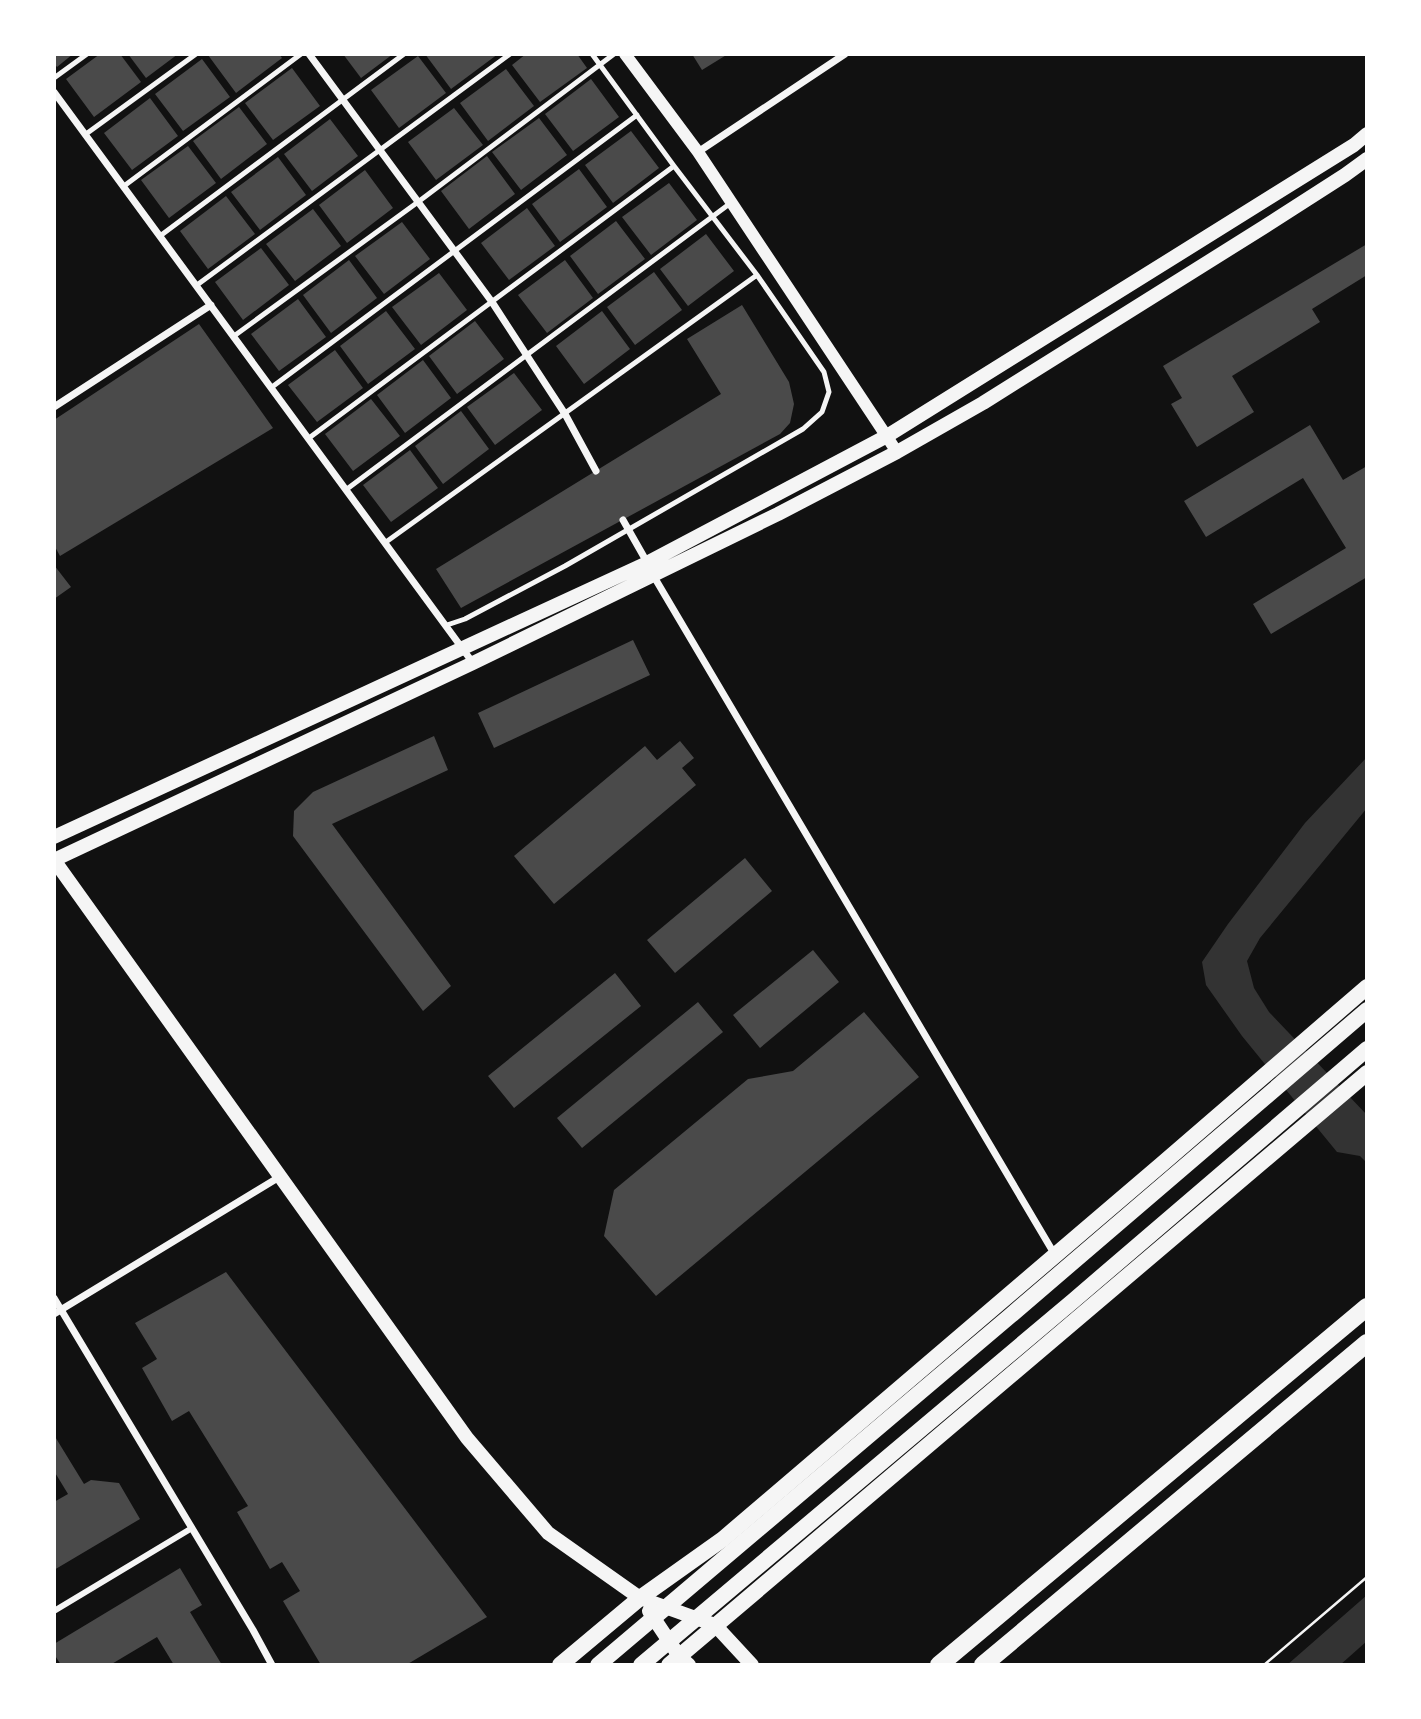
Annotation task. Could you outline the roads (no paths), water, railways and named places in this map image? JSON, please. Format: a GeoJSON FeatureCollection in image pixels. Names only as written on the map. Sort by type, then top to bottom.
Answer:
{"type":"FeatureCollection","features":[{"type":"Feature","properties":{"kind":"highway"},"geometry":{"type":"LineString","coordinates":[[939,1665],[1367,1307]]}},
{"type":"Feature","properties":{"kind":"highway"},"geometry":{"type":"LineString","coordinates":[[983,1665],[1367,1343]]}},
{"type":"Feature","properties":{"kind":"main road"},"geometry":{"type":"LineString","coordinates":[[752,1665],[715,1625],[640,1598],[548,1533],[476,1448],[54,860],[473,663],[650,569],[887,436],[1354,145],[1367,134]]}},
{"type":"Feature","properties":{"kind":"main road"},"geometry":{"type":"LineString","coordinates":[[54,837],[464,649],[778,514],[897,452],[983,403],[1367,159]]}},
{"type":"Feature","properties":{"kind":"main road"},"geometry":{"type":"LineString","coordinates":[[560,1665],[640,1598],[723,1539],[1367,987]]}},
{"type":"Feature","properties":{"kind":"main road"},"geometry":{"type":"LineString","coordinates":[[598,1665],[1367,1010]]}},
{"type":"Feature","properties":{"kind":"main road"},"geometry":{"type":"LineString","coordinates":[[641,1665],[1367,1049]]}},
{"type":"Feature","properties":{"kind":"main road"},"geometry":{"type":"LineString","coordinates":[[640,1598],[679,1662],[715,1625],[1367,1073]]}},
{"type":"Feature","properties":{"kind":"street"},"geometry":{"type":"LineString","coordinates":[[309,54],[492,302],[565,414],[596,471]]}},
{"type":"Feature","properties":{"kind":"street"},"geometry":{"type":"LineString","coordinates":[[625,54],[698,152],[897,452]]}},
{"type":"Feature","properties":{"kind":"street"},"geometry":{"type":"LineString","coordinates":[[698,152],[845,54]]}},
{"type":"Feature","properties":{"kind":"street"},"geometry":{"type":"LineString","coordinates":[[54,92],[473,663]]}},
{"type":"Feature","properties":{"kind":"street"},"geometry":{"type":"LineString","coordinates":[[54,407],[211,305]]}},
{"type":"Feature","properties":{"kind":"street"},"geometry":{"type":"LineString","coordinates":[[623,520],[1055,1255]]}},
{"type":"Feature","properties":{"kind":"street"},"geometry":{"type":"LineString","coordinates":[[58,1312],[282,1176]]}},
{"type":"Feature","properties":{"kind":"street"},"geometry":{"type":"LineString","coordinates":[[54,1298],[58,1312],[192,1528],[271,1665]]}},
{"type":"Feature","properties":{"kind":"street"},"geometry":{"type":"LineString","coordinates":[[54,1611],[192,1528]]}},
{"type":"Feature","properties":{"kind":"lane"},"geometry":{"type":"LineString","coordinates":[[54,78],[88,54]]}},
{"type":"Feature","properties":{"kind":"lane"},"geometry":{"type":"LineString","coordinates":[[86,134],[196,54]]}},
{"type":"Feature","properties":{"kind":"lane"},"geometry":{"type":"LineString","coordinates":[[124,186],[301,54]]}},
{"type":"Feature","properties":{"kind":"lane"},"geometry":{"type":"LineString","coordinates":[[160,236],[404,54]]}},
{"type":"Feature","properties":{"kind":"lane"},"geometry":{"type":"LineString","coordinates":[[197,285],[510,54]]}},
{"type":"Feature","properties":{"kind":"lane"},"geometry":{"type":"LineString","coordinates":[[447,625],[465,620],[565,566],[803,429],[822,412],[829,392],[824,372],[757,275],[592,54]]}},
{"type":"Feature","properties":{"kind":"lane"},"geometry":{"type":"LineString","coordinates":[[234,336],[614,54]]}},
{"type":"Feature","properties":{"kind":"lane"},"geometry":{"type":"LineString","coordinates":[[272,387],[637,115]]}},
{"type":"Feature","properties":{"kind":"lane"},"geometry":{"type":"LineString","coordinates":[[309,438],[674,166]]}},
{"type":"Feature","properties":{"kind":"lane"},"geometry":{"type":"LineString","coordinates":[[347,489],[732,202]]}},
{"type":"Feature","properties":{"kind":"lane"},"geometry":{"type":"LineString","coordinates":[[386,542],[757,275]]}}]}
